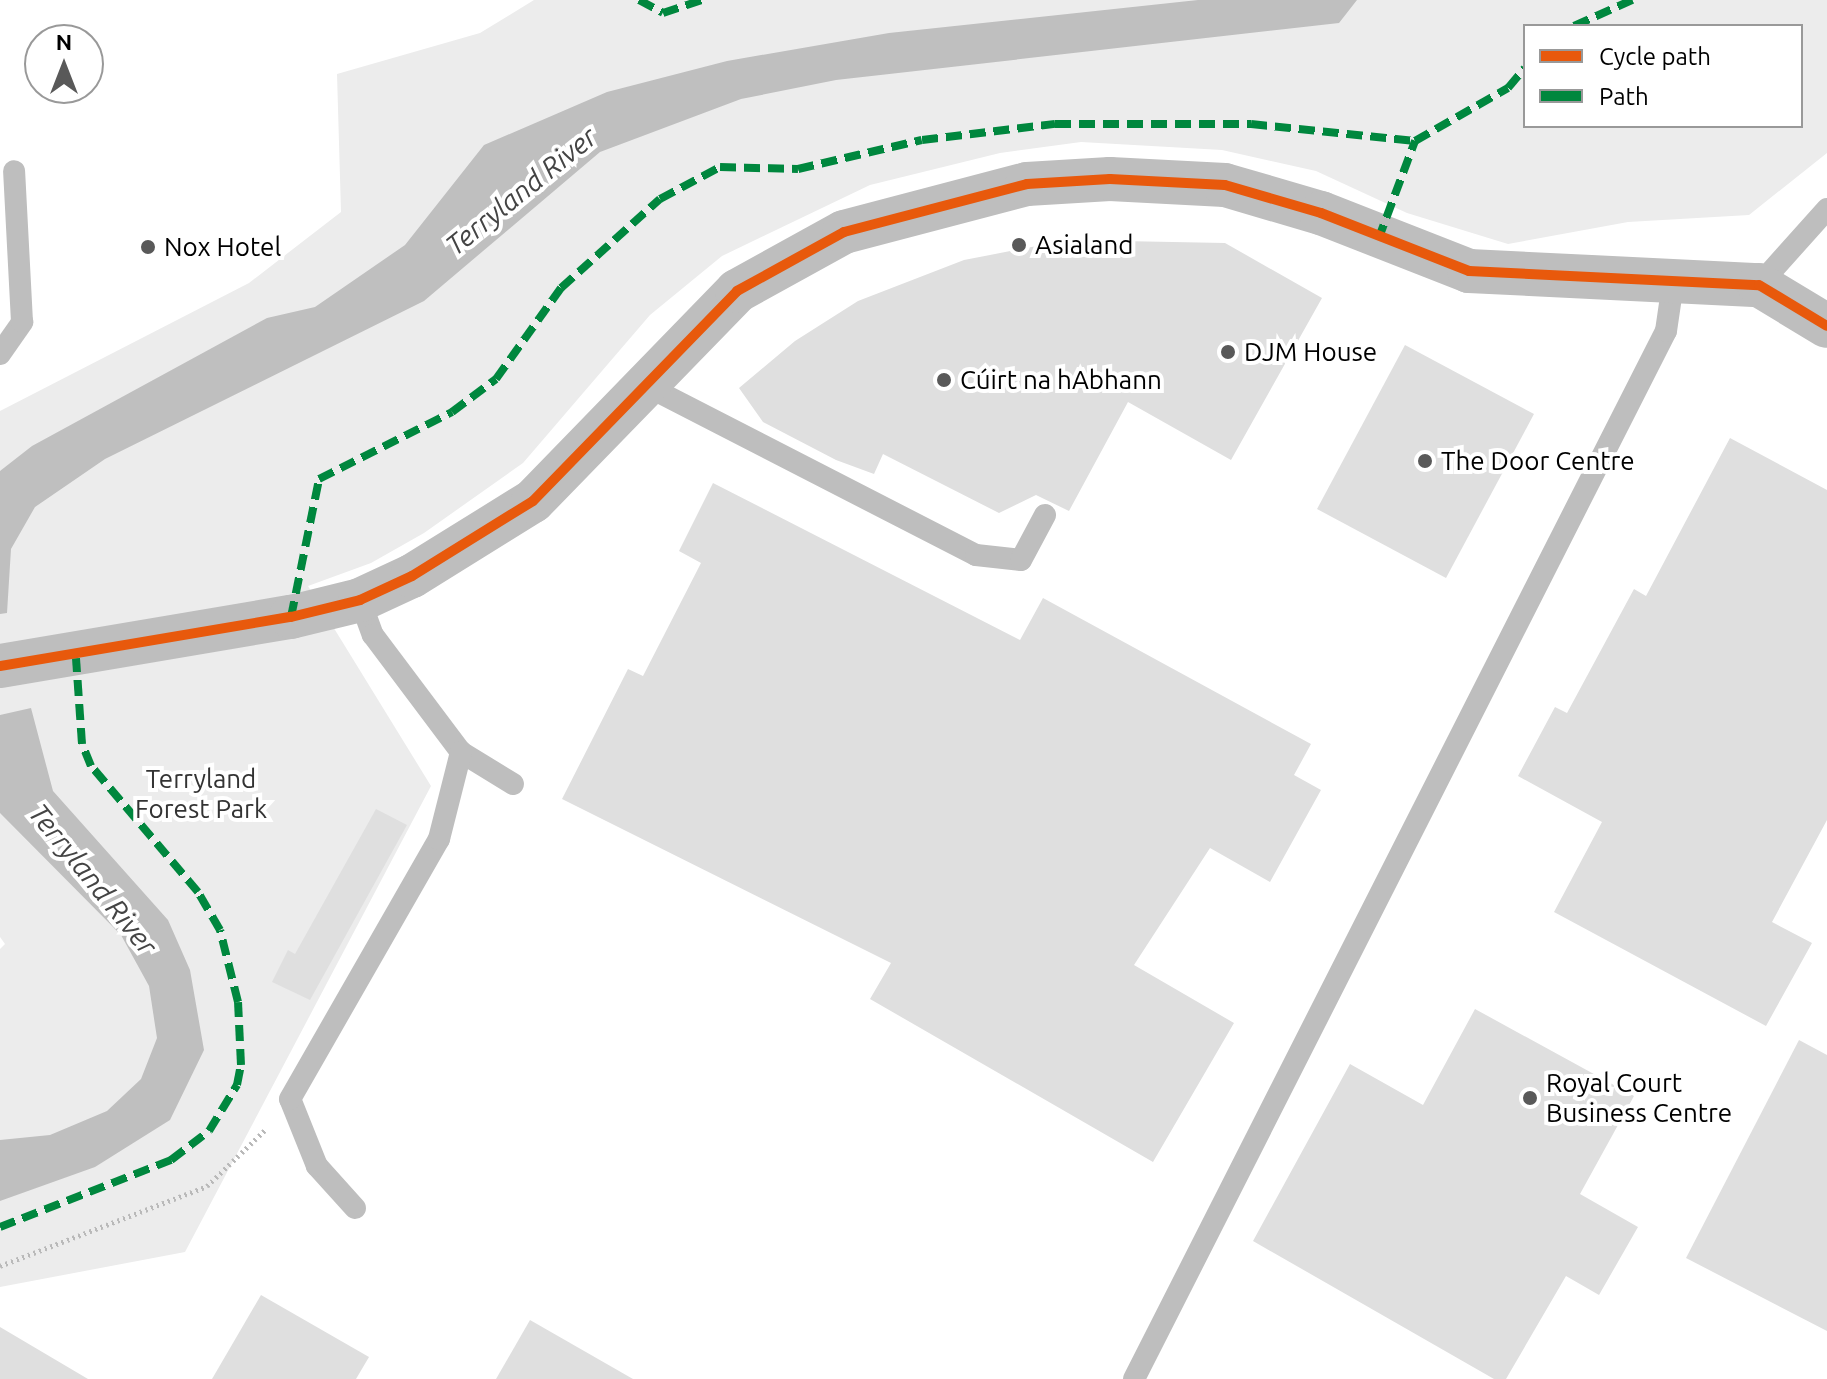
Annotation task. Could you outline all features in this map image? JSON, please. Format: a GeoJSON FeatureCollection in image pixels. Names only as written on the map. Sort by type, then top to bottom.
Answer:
{"type":"FeatureCollection","features":[{"type":"Feature","properties":{"kind":"street"},"geometry":{"type":"LineString","coordinates":[[0,666],[76,658],[360,600],[451,554],[533,501],[737,291],[844,232],[1027,184],[1110,179],[1225,185],[1321,213],[1469,271],[1674,276],[1759,285],[1827,326]]}},
{"type":"Feature","properties":{"kind":"lane"},"geometry":{"type":"LineString","coordinates":[[0,354],[22,322],[14,171]]}},
{"type":"Feature","properties":{"kind":"lane"},"geometry":{"type":"LineString","coordinates":[[1759,285],[1827,209]]}},
{"type":"Feature","properties":{"kind":"lane"},"geometry":{"type":"LineString","coordinates":[[1134,1379],[1666,331],[1674,276]]}},
{"type":"Feature","properties":{"kind":"lane"},"geometry":{"type":"LineString","coordinates":[[645,385],[976,555],[1021,560],[1045,515]]}},
{"type":"Feature","properties":{"kind":"lane"},"geometry":{"type":"LineString","coordinates":[[360,600],[373,635],[461,752],[513,784]]}},
{"type":"Feature","properties":{"kind":"lane"},"geometry":{"type":"LineString","coordinates":[[355,1208],[317,1166],[290,1099],[439,839],[461,752]]}},
{"type":"Feature","properties":{"kind":"path"},"geometry":{"type":"LineString","coordinates":[[0,1266],[207,1186],[290,1099]]}},
{"type":"Feature","properties":{"kind":"green space","name":"Terryland Forest Park"},"geometry":{"type":"Polygon","coordinates":[[[534,0],[1827,0],[1827,153],[1749,215],[1628,222],[1508,244],[1407,213],[1316,171],[1222,150],[1081,142],[1000,153],[870,185],[722,256],[650,315],[523,463],[424,533],[371,563],[308,586],[431,786],[185,1252],[0,1287],[0,949],[5,944],[0,937],[0,411],[249,283],[341,212],[337,74],[480,33],[534,0]]]}},
{"type":"Feature","properties":{"kind":"water","name":"Terryland River"},"geometry":{"type":"Polygon","coordinates":[[[1198,0],[1357,0],[1339,23],[836,80],[741,99],[600,152],[424,301],[105,459],[35,507],[11,549],[7,613],[0,614],[0,471],[32,446],[267,318],[315,307],[405,245],[484,145],[607,92],[727,61],[889,33],[1198,0]]]}},
{"type":"Feature","properties":{"kind":"water","name":"Terryland River"},"geometry":{"type":"Polygon","coordinates":[[[31,708],[53,791],[168,920],[190,970],[204,1050],[170,1120],[95,1167],[0,1201],[0,1140],[50,1135],[107,1111],[141,1079],[157,1038],[149,986],[121,935],[0,813],[0,715],[31,708]]]}},
{"type":"Feature","properties":{"kind":"building","name":"Cúirt na hAbhann"},"geometry":{"type":"Polygon","coordinates":[[[1068,240],[1225,243],[1322,298],[1231,460],[1128,402],[1069,511],[1036,495],[999,513],[883,454],[874,474],[836,460],[763,422],[739,388],[795,341],[858,301],[964,260],[1068,240]]]}},
{"type":"Feature","properties":{"kind":"building","name":"The Door Centre"},"geometry":{"type":"Polygon","coordinates":[[[1405,345],[1534,414],[1446,578],[1317,509],[1405,345]]]}},
{"type":"Feature","properties":{"kind":"building"},"geometry":{"type":"Polygon","coordinates":[[[1730,438],[1827,490],[1827,820],[1772,922],[1812,943],[1766,1026],[1554,912],[1602,822],[1518,776],[1555,707],[1567,713],[1634,589],[1646,596],[1730,438]]]}},
{"type":"Feature","properties":{"kind":"building"},"geometry":{"type":"Polygon","coordinates":[[[713,483],[1020,640],[1043,598],[1311,744],[1294,775],[1321,790],[1270,882],[1210,848],[1134,965],[1234,1023],[1153,1162],[870,999],[891,963],[562,799],[628,669],[643,676],[701,563],[679,551],[713,483]]]}},
{"type":"Feature","properties":{"kind":"building"},"geometry":{"type":"Polygon","coordinates":[[[376,809],[407,825],[310,1000],[272,982],[288,950],[295,954],[376,809]]]}},
{"type":"Feature","properties":{"kind":"building"},"geometry":{"type":"Polygon","coordinates":[[[1475,1009],[1634,1096],[1580,1194],[1638,1227],[1599,1295],[1566,1276],[1506,1379],[1494,1379],[1253,1241],[1350,1064],[1423,1105],[1475,1009]]]}},
{"type":"Feature","properties":{"kind":"building"},"geometry":{"type":"Polygon","coordinates":[[[1799,1040],[1827,1055],[1827,1331],[1686,1258],[1799,1040]]]}},
{"type":"Feature","properties":{"kind":"building"},"geometry":{"type":"Polygon","coordinates":[[[261,1295],[369,1357],[356,1379],[212,1379],[261,1295]]]}},
{"type":"Feature","properties":{"kind":"building"},"geometry":{"type":"Polygon","coordinates":[[[530,1320],[633,1379],[496,1379],[530,1320]]]}},
{"type":"Feature","properties":{"kind":"building"},"geometry":{"type":"Polygon","coordinates":[[[0,1327],[88,1379],[0,1379],[0,1327]]]}},
{"type":"Feature","properties":{"kind":"marked path"},"geometry":{"type":"LineString","coordinates":[[639,0],[663,13],[702,0]]}},
{"type":"Feature","properties":{"kind":"marked path"},"geometry":{"type":"LineString","coordinates":[[1578,24],[1632,0]]}},
{"type":"Feature","properties":{"kind":"marked path"},"geometry":{"type":"LineString","coordinates":[[291,617],[319,479],[452,412],[496,379],[561,288],[660,199],[720,167],[798,169],[922,140],[1055,124],[1251,124],[1415,141],[1508,88],[1523,70]]}},
{"type":"Feature","properties":{"kind":"marked path"},"geometry":{"type":"LineString","coordinates":[[1378,240],[1415,141]]}},
{"type":"Feature","properties":{"kind":"marked path"},"geometry":{"type":"LineString","coordinates":[[0,1227],[171,1160],[209,1131],[237,1085],[241,1065],[238,1002],[220,930],[198,892],[91,766],[82,744],[76,658]]}},
{"type":"Feature","properties":{"kind":"cycle path"},"geometry":{"type":"LineString","coordinates":[[0,666],[291,617],[360,600],[412,576],[533,501],[737,291],[844,232],[1027,184],[1110,179],[1225,185],[1321,213],[1469,271],[1759,285],[1827,326]]}},
{"type":"Feature","properties":{"kind":"place","name":"Asialand"},"geometry":{"type":"Point","coordinates":[1019,245]}},
{"type":"Feature","properties":{"kind":"place","name":"Nox Hotel"},"geometry":{"type":"Point","coordinates":[148,247]}},
{"type":"Feature","properties":{"kind":"place","name":"DJM House"},"geometry":{"type":"Point","coordinates":[1228,352]}},
{"type":"Feature","properties":{"kind":"place","name":"Cúirt na hAbhann"},"geometry":{"type":"Point","coordinates":[944,380]}},
{"type":"Feature","properties":{"kind":"place","name":"The Door Centre"},"geometry":{"type":"Point","coordinates":[1425,461]}},
{"type":"Feature","properties":{"kind":"place","name":"Royal Court Business Centre"},"geometry":{"type":"Point","coordinates":[1530,1098]}}]}
